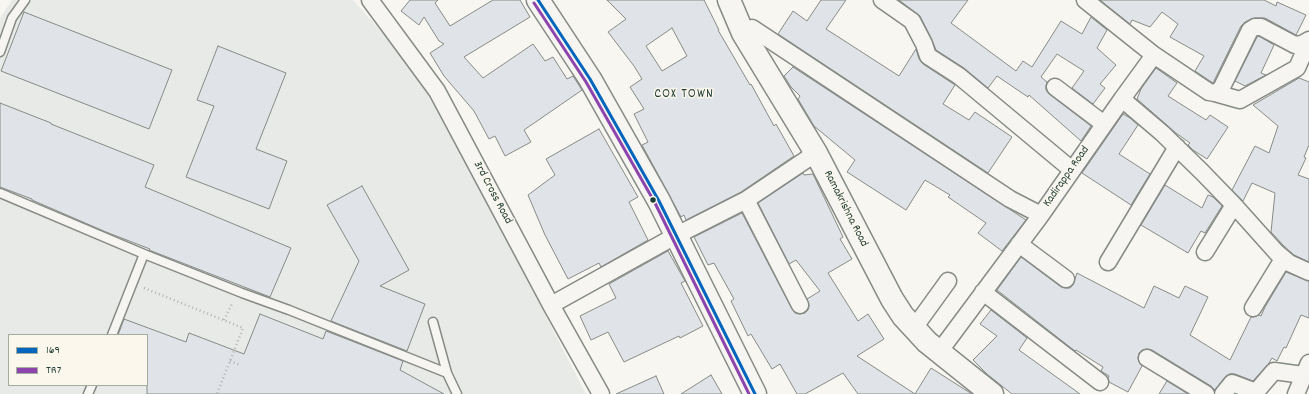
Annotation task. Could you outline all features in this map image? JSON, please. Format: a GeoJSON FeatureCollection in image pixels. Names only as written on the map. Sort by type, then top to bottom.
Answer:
{"type":"FeatureCollection","features":[{"type":"Feature","properties":{"kind":"street","name":"3rd Cross Road"},"geometry":{"type":"LineString","coordinates":[[370,0],[437,90],[551,305],[601,394]]}},
{"type":"Feature","properties":{"kind":"street"},"geometry":{"type":"LineString","coordinates":[[538,0],[590,79],[624,138],[676,235],[755,394]]}},
{"type":"Feature","properties":{"kind":"street","name":"Ramakrishna Road"},"geometry":{"type":"LineString","coordinates":[[729,0],[743,32],[816,153],[892,299],[903,316],[940,352],[992,394]]}},
{"type":"Feature","properties":{"kind":"street"},"geometry":{"type":"LineString","coordinates":[[882,0],[912,21],[924,44],[928,56],[959,76],[1072,170]]}},
{"type":"Feature","properties":{"kind":"street"},"geometry":{"type":"LineString","coordinates":[[1085,0],[1154,55],[1209,92],[1240,100],[1297,68],[1309,40]]}},
{"type":"Feature","properties":{"kind":"street"},"geometry":{"type":"LineString","coordinates":[[1215,93],[1221,89],[1250,30],[1255,27],[1261,28],[1295,45],[1302,44],[1309,40]]}},
{"type":"Feature","properties":{"kind":"street","name":"Kadirappa Road"},"geometry":{"type":"LineString","coordinates":[[743,32],[752,28],[1010,199],[1041,215],[1154,55]]}},
{"type":"Feature","properties":{"kind":"street"},"geometry":{"type":"LineString","coordinates":[[1055,87],[1104,124]]}},
{"type":"Feature","properties":{"kind":"street"},"geometry":{"type":"LineString","coordinates":[[1122,99],[1177,147],[1234,205],[1276,253],[1289,263],[1309,272]]}},
{"type":"Feature","properties":{"kind":"street"},"geometry":{"type":"LineString","coordinates":[[1108,262],[1177,147]]}},
{"type":"Feature","properties":{"kind":"street"},"geometry":{"type":"LineString","coordinates":[[551,305],[676,235],[746,200],[816,153]]}},
{"type":"Feature","properties":{"kind":"street"},"geometry":{"type":"LineString","coordinates":[[746,200],[800,305]]}},
{"type":"Feature","properties":{"kind":"street"},"geometry":{"type":"LineString","coordinates":[[1206,252],[1234,205]]}},
{"type":"Feature","properties":{"kind":"street"},"geometry":{"type":"LineString","coordinates":[[940,352],[1041,215]]}},
{"type":"Feature","properties":{"kind":"street"},"geometry":{"type":"LineString","coordinates":[[1019,244],[1066,279]]}},
{"type":"Feature","properties":{"kind":"street"},"geometry":{"type":"LineString","coordinates":[[1253,308],[1283,259]]}},
{"type":"Feature","properties":{"kind":"street"},"geometry":{"type":"LineString","coordinates":[[914,328],[948,281]]}},
{"type":"Feature","properties":{"kind":"street"},"geometry":{"type":"LineString","coordinates":[[983,292],[1100,382]]}},
{"type":"Feature","properties":{"kind":"street"},"geometry":{"type":"LineString","coordinates":[[1147,358],[1206,394]]}},
{"type":"Feature","properties":{"kind":"street"},"geometry":{"type":"LineString","coordinates":[[1223,394],[1232,383],[1256,392],[1274,371],[1306,369],[1296,394]]}},
{"type":"Feature","properties":{"kind":"lane"},"geometry":{"type":"LineString","coordinates":[[0,52],[12,18],[25,0]]}},
{"type":"Feature","properties":{"kind":"lane"},"geometry":{"type":"LineString","coordinates":[[0,193],[144,254],[242,293],[297,312],[447,373]]}},
{"type":"Feature","properties":{"kind":"lane"},"geometry":{"type":"LineString","coordinates":[[112,334],[144,254]]}},
{"type":"Feature","properties":{"kind":"lane"},"geometry":{"type":"LineString","coordinates":[[433,322],[447,373],[457,394]]}},
{"type":"Feature","properties":{"kind":"path"},"geometry":{"type":"LineString","coordinates":[[147,289],[243,328],[217,394]]}},
{"type":"Feature","properties":{"kind":"path"},"geometry":{"type":"LineString","coordinates":[[230,362],[240,365]]}},
{"type":"Feature","properties":{"kind":"shaded area"},"geometry":{"type":"Polygon","coordinates":[[[12,0],[353,0],[423,78],[586,394],[0,394],[0,18],[12,0]]]}},
{"type":"Feature","properties":{"kind":"building"},"geometry":{"type":"Polygon","coordinates":[[[410,0],[438,0],[435,3],[450,26],[493,0],[520,0],[530,17],[464,57],[483,78],[533,44],[545,61],[553,57],[567,79],[573,76],[582,90],[524,130],[531,142],[505,156],[495,136],[489,139],[474,111],[444,76],[430,53],[444,44],[439,41],[424,17],[419,25],[401,11],[410,0]]]}},
{"type":"Feature","properties":{"kind":"building"},"geometry":{"type":"Polygon","coordinates":[[[607,0],[704,0],[718,30],[750,85],[751,84],[774,126],[776,124],[794,156],[741,192],[686,220],[684,215],[681,217],[642,145],[648,142],[634,114],[644,109],[630,87],[642,79],[608,32],[626,19],[607,0]],[[672,28],[646,46],[662,71],[687,56],[672,28]]]}},
{"type":"Feature","properties":{"kind":"building"},"geometry":{"type":"Polygon","coordinates":[[[821,0],[846,0],[826,29],[899,76],[916,49],[919,59],[923,64],[955,85],[943,104],[969,120],[975,112],[1012,137],[988,173],[778,34],[793,11],[807,21],[821,0]]]}},
{"type":"Feature","properties":{"kind":"building"},"geometry":{"type":"Polygon","coordinates":[[[899,0],[968,0],[951,23],[1016,71],[1023,61],[1032,67],[1061,21],[1082,34],[1091,17],[1107,30],[1097,48],[1116,65],[1100,84],[1105,88],[1093,104],[1072,88],[1084,71],[1057,54],[1041,77],[1047,82],[1046,90],[1049,94],[1091,126],[1081,141],[1029,95],[1028,97],[997,76],[988,88],[964,68],[936,50],[920,16],[899,0]]]}},
{"type":"Feature","properties":{"kind":"building"},"geometry":{"type":"Polygon","coordinates":[[[1100,0],[1264,0],[1276,6],[1277,2],[1306,15],[1296,35],[1265,18],[1255,18],[1245,22],[1241,26],[1213,83],[1195,71],[1204,56],[1170,37],[1178,24],[1162,12],[1150,27],[1132,20],[1130,24],[1100,0]]]}},
{"type":"Feature","properties":{"kind":"building"},"geometry":{"type":"Polygon","coordinates":[[[24,12],[172,70],[149,129],[1,71],[24,12]]]}},
{"type":"Feature","properties":{"kind":"building"},"geometry":{"type":"Polygon","coordinates":[[[1259,36],[1274,45],[1261,73],[1266,75],[1245,86],[1235,81],[1257,37],[1259,36]]]}},
{"type":"Feature","properties":{"kind":"building"},"geometry":{"type":"Polygon","coordinates":[[[218,46],[286,73],[256,149],[287,161],[269,209],[186,177],[214,106],[197,100],[218,46]]]}},
{"type":"Feature","properties":{"kind":"building"},"geometry":{"type":"Polygon","coordinates":[[[793,67],[1026,220],[1002,251],[978,233],[986,223],[948,197],[950,195],[925,180],[906,210],[847,172],[855,160],[814,126],[798,99],[800,96],[791,87],[784,76],[793,67]]]}},
{"type":"Feature","properties":{"kind":"building"},"geometry":{"type":"Polygon","coordinates":[[[1156,68],[1177,83],[1168,96],[1206,120],[1210,115],[1228,127],[1207,159],[1193,150],[1188,145],[1190,143],[1176,133],[1137,99],[1141,89],[1156,68]]]}},
{"type":"Feature","properties":{"kind":"building"},"geometry":{"type":"Polygon","coordinates":[[[1299,78],[1309,82],[1309,145],[1304,157],[1306,158],[1298,175],[1309,179],[1309,262],[1294,255],[1271,232],[1275,193],[1252,183],[1243,201],[1232,190],[1255,146],[1269,153],[1278,126],[1253,105],[1299,78]]]}},
{"type":"Feature","properties":{"kind":"building"},"geometry":{"type":"Polygon","coordinates":[[[0,103],[154,165],[145,187],[291,248],[270,297],[149,250],[150,249],[0,187],[0,103]]]}},
{"type":"Feature","properties":{"kind":"building"},"geometry":{"type":"Polygon","coordinates":[[[1123,114],[1138,125],[1119,154],[1150,174],[1131,205],[1082,173],[1123,114]]]}},
{"type":"Feature","properties":{"kind":"building"},"geometry":{"type":"Polygon","coordinates":[[[599,129],[638,197],[629,202],[648,240],[601,267],[599,263],[568,279],[545,235],[528,195],[555,175],[546,159],[599,129]]]}},
{"type":"Feature","properties":{"kind":"building"},"geometry":{"type":"Polygon","coordinates":[[[803,173],[804,175],[813,174],[843,237],[840,239],[852,259],[828,273],[858,321],[868,314],[884,339],[857,356],[915,394],[858,394],[843,373],[805,394],[797,394],[780,364],[772,369],[751,334],[748,336],[731,301],[734,299],[714,263],[708,265],[694,237],[742,213],[792,309],[795,313],[805,313],[809,306],[807,299],[820,291],[796,260],[789,264],[758,203],[803,173]]]}},
{"type":"Feature","properties":{"kind":"building"},"geometry":{"type":"Polygon","coordinates":[[[1165,185],[1202,208],[1208,195],[1213,197],[1222,206],[1205,233],[1201,231],[1188,253],[1141,225],[1165,185]]]}},
{"type":"Feature","properties":{"kind":"building"},"geometry":{"type":"Polygon","coordinates":[[[362,186],[409,270],[380,286],[425,304],[407,351],[331,321],[359,261],[327,205],[362,186]]]}},
{"type":"Feature","properties":{"kind":"building"},"geometry":{"type":"Polygon","coordinates":[[[668,251],[685,281],[681,283],[703,326],[680,338],[679,336],[624,362],[608,332],[591,340],[580,316],[616,298],[609,284],[668,251]]]}},
{"type":"Feature","properties":{"kind":"building"},"geometry":{"type":"Polygon","coordinates":[[[1021,257],[1061,287],[1070,288],[1073,285],[1077,273],[1144,308],[1154,286],[1179,298],[1185,286],[1208,297],[1190,335],[1230,360],[1251,317],[1261,316],[1286,272],[1309,281],[1309,318],[1301,315],[1286,348],[1284,347],[1277,361],[1272,358],[1253,381],[1235,374],[1230,374],[1225,377],[1215,390],[1211,386],[1152,350],[1147,349],[1142,350],[1139,353],[1138,358],[1142,366],[1128,392],[1109,382],[1109,376],[1101,371],[1103,367],[1076,350],[1075,351],[997,290],[1021,257]]]}},
{"type":"Feature","properties":{"kind":"building"},"geometry":{"type":"Polygon","coordinates":[[[991,310],[1027,338],[1019,350],[1080,394],[1012,394],[987,374],[973,360],[997,336],[980,324],[991,310]]]}},
{"type":"Feature","properties":{"kind":"building"},"geometry":{"type":"Polygon","coordinates":[[[260,314],[323,339],[326,331],[403,361],[400,370],[444,394],[147,394],[148,334],[118,334],[124,319],[186,342],[189,333],[244,354],[260,314]]]}},
{"type":"Feature","properties":{"kind":"building"},"geometry":{"type":"Polygon","coordinates":[[[931,368],[972,394],[915,394],[931,368]]]}},
{"type":"Feature","properties":{"kind":"building"},"geometry":{"type":"Polygon","coordinates":[[[711,375],[722,394],[681,394],[711,375]]]}},
{"type":"Feature","properties":{"kind":"building"},"geometry":{"type":"Polygon","coordinates":[[[656,376],[664,394],[616,394],[656,376]]]}},
{"type":"Feature","properties":{"kind":"building"},"geometry":{"type":"Polygon","coordinates":[[[1167,381],[1188,394],[1159,394],[1167,381]]]}},
{"type":"Feature","properties":{"kind":"transit line","name":"169"},"geometry":{"type":"LineString","coordinates":[[538,0],[590,79],[659,201],[755,394]]}},
{"type":"Feature","properties":{"kind":"transit line","name":"TR7"},"geometry":{"type":"LineString","coordinates":[[534,3],[586,82],[655,203],[749,394]]}},
{"type":"Feature","properties":{"kind":"district","name":"COX TOWN"},"geometry":{"type":"Point","coordinates":[684,95]}}]}
